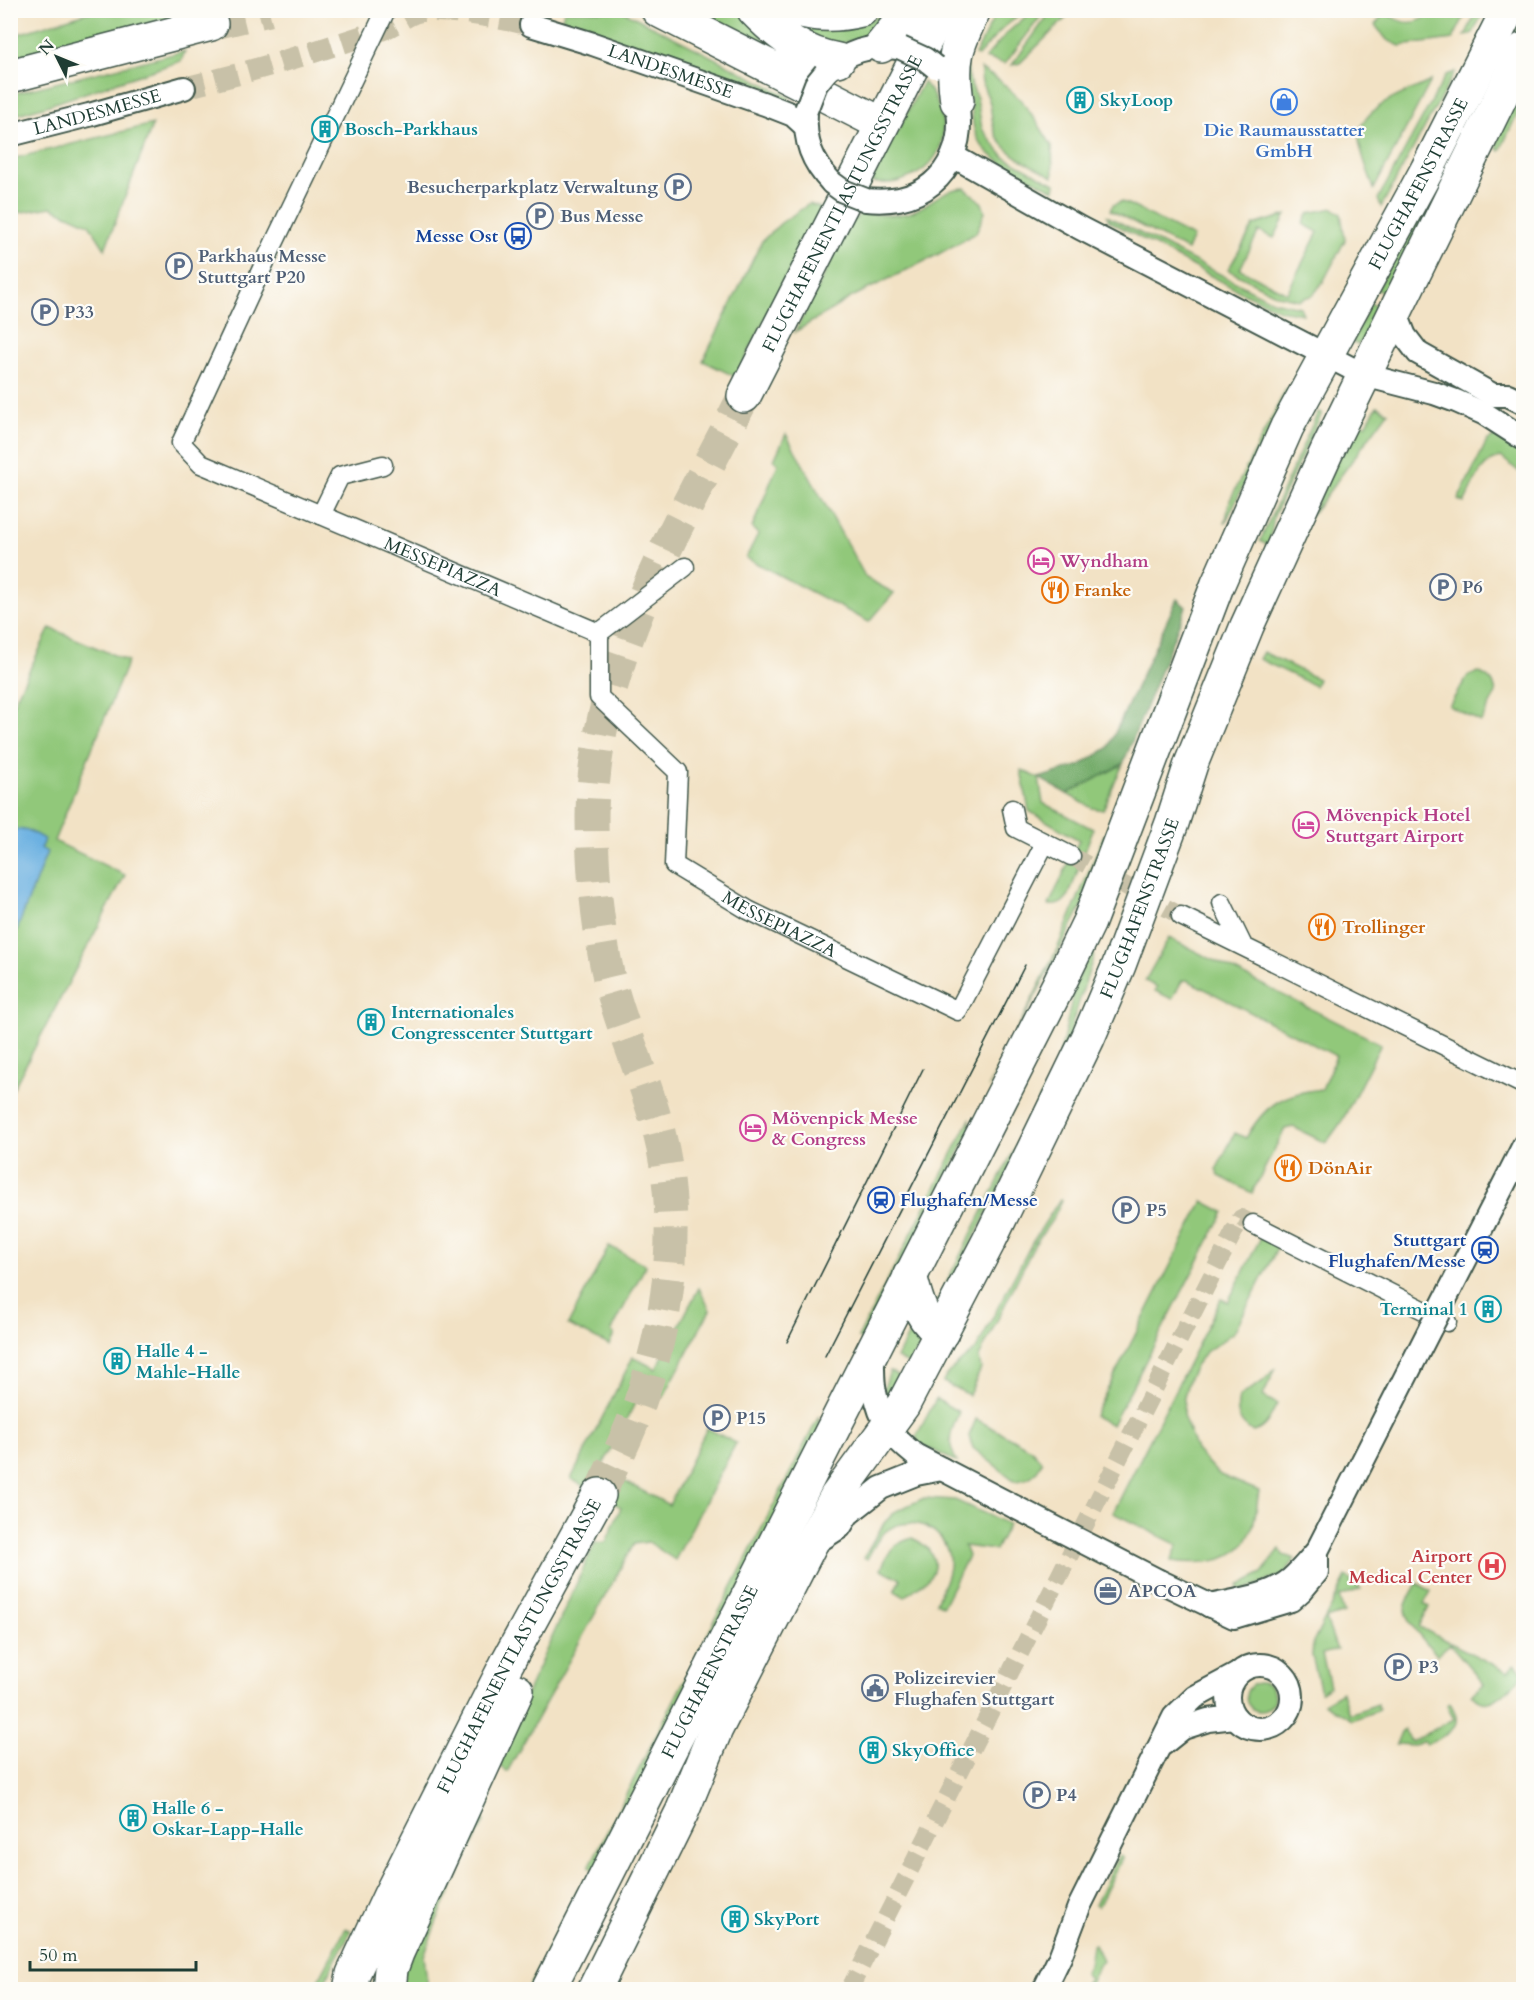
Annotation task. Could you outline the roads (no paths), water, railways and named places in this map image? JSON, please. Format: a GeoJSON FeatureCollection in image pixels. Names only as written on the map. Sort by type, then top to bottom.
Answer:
{"type":"FeatureCollection","features":[{"type":"Feature","properties":{"kind":"main road"},"geometry":{"type":"LineString","coordinates":[[658,10],[882,124]]}},
{"type":"Feature","properties":{"kind":"main road"},"geometry":{"type":"LineString","coordinates":[[754,10],[787,40],[832,66]]}},
{"type":"Feature","properties":{"kind":"main road"},"geometry":{"type":"LineString","coordinates":[[798,10],[822,15],[848,14],[861,10]]}},
{"type":"Feature","properties":{"kind":"main road"},"geometry":{"type":"LineString","coordinates":[[891,47],[910,10]]}},
{"type":"Feature","properties":{"kind":"main road","name":"FLUGHAFENENTLASTUNGSSTRASSE"},"geometry":{"type":"LineString","coordinates":[[744,396],[941,10]]}},
{"type":"Feature","properties":{"kind":"main road"},"geometry":{"type":"LineString","coordinates":[[957,101],[953,74],[955,57],[961,36],[974,10]]}},
{"type":"Feature","properties":{"kind":"main road","name":"FLUGHAFENSTRASSE"},"geometry":{"type":"LineString","coordinates":[[548,1989],[910,1275],[1040,1024],[1089,922],[1217,586],[1287,427],[1442,141],[1508,10]]}},
{"type":"Feature","properties":{"kind":"main road"},"geometry":{"type":"LineString","coordinates":[[10,76],[211,24]]}},
{"type":"Feature","properties":{"kind":"main road","name":"FLUGHAFENSTRASSE"},"geometry":{"type":"LineString","coordinates":[[594,1989],[682,1812],[716,1729],[809,1548],[836,1497],[888,1429],[903,1405],[990,1239],[1088,1038],[1119,965],[1172,823],[1191,764],[1247,626],[1364,375],[1524,49]]}},
{"type":"Feature","properties":{"kind":"main road"},"geometry":{"type":"LineString","coordinates":[[910,1275],[919,1308],[930,1327],[942,1332]]}},
{"type":"Feature","properties":{"kind":"main road","name":"FLUGHAFENENTLASTUNGSSTRASSE"},"geometry":{"type":"LineString","coordinates":[[350,1989],[353,1974],[389,1897],[507,1663],[599,1495],[529,1667],[397,1953],[388,1989]]}},
{"type":"Feature","properties":{"kind":"street","name":"MESSEPIAZZA"},"geometry":{"type":"LineString","coordinates":[[386,10],[181,443],[201,464],[598,633],[599,697],[678,772],[674,865],[748,910],[958,1011],[1045,843]]}},
{"type":"Feature","properties":{"kind":"street","name":"LANDESMESSE"},"geometry":{"type":"LineString","coordinates":[[531,25],[593,44],[765,104],[793,116],[806,118]]}},
{"type":"Feature","properties":{"kind":"street"},"geometry":{"type":"LineString","coordinates":[[891,47],[925,59],[935,67],[952,88],[960,119],[959,138],[953,156],[938,177],[917,193],[892,200],[866,200],[843,190],[824,174],[811,153],[806,118],[816,84],[832,66],[863,49],[891,47]]}},
{"type":"Feature","properties":{"kind":"street","name":"LANDESMESSE"},"geometry":{"type":"LineString","coordinates":[[10,135],[184,88]]}},
{"type":"Feature","properties":{"kind":"street"},"geometry":{"type":"LineString","coordinates":[[953,156],[969,163],[1023,198],[1364,375],[1493,407],[1524,439]]}},
{"type":"Feature","properties":{"kind":"street"},"geometry":{"type":"LineString","coordinates":[[1395,311],[1405,336],[1418,353],[1493,407],[1524,422]]}},
{"type":"Feature","properties":{"kind":"street"},"geometry":{"type":"LineString","coordinates":[[1493,407],[1508,395],[1524,403]]}},
{"type":"Feature","properties":{"kind":"street"},"geometry":{"type":"LineString","coordinates":[[321,515],[340,476],[383,465]]}},
{"type":"Feature","properties":{"kind":"street"},"geometry":{"type":"LineString","coordinates":[[598,633],[685,567]]}},
{"type":"Feature","properties":{"kind":"street"},"geometry":{"type":"LineString","coordinates":[[1012,809],[1016,828],[1071,856]]}},
{"type":"Feature","properties":{"kind":"street"},"geometry":{"type":"LineString","coordinates":[[1222,903],[1243,946]]}},
{"type":"Feature","properties":{"kind":"street"},"geometry":{"type":"LineString","coordinates":[[1181,916],[1524,1085]]}},
{"type":"Feature","properties":{"kind":"street"},"geometry":{"type":"LineString","coordinates":[[888,1429],[915,1455],[1210,1606],[1259,1595],[1275,1588],[1290,1580],[1317,1551],[1524,1145]]}},
{"type":"Feature","properties":{"kind":"street"},"geometry":{"type":"LineString","coordinates":[[1253,1224],[1447,1322]]}},
{"type":"Feature","properties":{"kind":"street","name":"FLUGHAFENSTRASSE"},"geometry":{"type":"LineString","coordinates":[[872,1353],[874,1391],[888,1429]]}},
{"type":"Feature","properties":{"kind":"street"},"geometry":{"type":"LineString","coordinates":[[809,1548],[840,1527],[848,1514],[881,1488],[916,1474],[942,1469]]}},
{"type":"Feature","properties":{"kind":"street"},"geometry":{"type":"LineString","coordinates":[[1044,1989],[1060,1957],[1079,1907],[1174,1717],[1195,1697],[1250,1666],[1261,1665],[1280,1672],[1287,1680],[1291,1690],[1288,1710],[1274,1725],[1253,1728],[1243,1724],[1235,1717],[1228,1701],[1231,1683],[1236,1675]]}},
{"type":"Feature","properties":{"kind":"street"},"geometry":{"type":"LineString","coordinates":[[1162,1745],[1183,1728],[1208,1720],[1235,1717]]}},
{"type":"Feature","properties":{"kind":"water"},"geometry":{"type":"Polygon","coordinates":[[[11,829],[28,830],[44,839],[41,848],[47,852],[11,945],[11,829]]]}},
{"type":"Feature","properties":{"kind":"tunnel"},"geometry":{"type":"LineString","coordinates":[[211,24],[269,10]]}},
{"type":"Feature","properties":{"kind":"tunnel"},"geometry":{"type":"LineString","coordinates":[[184,88],[332,46],[386,28],[422,11],[477,15],[531,25]]}},
{"type":"Feature","properties":{"kind":"tunnel"},"geometry":{"type":"LineString","coordinates":[[599,1495],[633,1421],[653,1360],[666,1296],[671,1231],[670,1198],[661,1142],[648,1095],[616,1002],[601,938],[592,836],[596,760],[607,705],[623,651],[643,599],[692,496],[744,396]]}},
{"type":"Feature","properties":{"kind":"tunnel"},"geometry":{"type":"LineString","coordinates":[[1071,856],[1181,916]]}},
{"type":"Feature","properties":{"kind":"tunnel"},"geometry":{"type":"LineString","coordinates":[[849,1990],[1241,1218],[1253,1224]]}},
{"type":"Feature","properties":{"kind":"tram line"},"geometry":{"type":"LineString","coordinates":[[825,1356],[1025,965]]}},
{"type":"Feature","properties":{"kind":"tram line"},"geometry":{"type":"LineString","coordinates":[[787,1342],[923,1069]]}},
{"type":"Feature","properties":{"kind":"place","name":"SkyLoop"},"geometry":{"type":"Point","coordinates":[1080,100]}},
{"type":"Feature","properties":{"kind":"place","name":"Die Raumausstatter GmbH"},"geometry":{"type":"Point","coordinates":[1284,102]}},
{"type":"Feature","properties":{"kind":"place","name":"Bosch-Parkhaus"},"geometry":{"type":"Point","coordinates":[325,129]}},
{"type":"Feature","properties":{"kind":"place","name":"Besucherparkplatz Verwaltung"},"geometry":{"type":"Point","coordinates":[678,187]}},
{"type":"Feature","properties":{"kind":"place","name":"Bus Messe"},"geometry":{"type":"Point","coordinates":[540,216]}},
{"type":"Feature","properties":{"kind":"place","name":"Messe Ost"},"geometry":{"type":"Point","coordinates":[518,236]}},
{"type":"Feature","properties":{"kind":"place","name":"Parkhaus Messe Stuttgart P20"},"geometry":{"type":"Point","coordinates":[179,266]}},
{"type":"Feature","properties":{"kind":"place","name":"P33"},"geometry":{"type":"Point","coordinates":[45,312]}},
{"type":"Feature","properties":{"kind":"place","name":"Wyndham"},"geometry":{"type":"Point","coordinates":[1041,561]}},
{"type":"Feature","properties":{"kind":"place","name":"P6"},"geometry":{"type":"Point","coordinates":[1443,587]}},
{"type":"Feature","properties":{"kind":"place","name":"Franke"},"geometry":{"type":"Point","coordinates":[1055,590]}},
{"type":"Feature","properties":{"kind":"place","name":"Mövenpick Hotel Stuttgart Airport"},"geometry":{"type":"Point","coordinates":[1306,825]}},
{"type":"Feature","properties":{"kind":"place","name":"Trollinger"},"geometry":{"type":"Point","coordinates":[1322,927]}},
{"type":"Feature","properties":{"kind":"place","name":"Internationales Congresscenter Stuttgart"},"geometry":{"type":"Point","coordinates":[371,1022]}},
{"type":"Feature","properties":{"kind":"place","name":"Mövenpick Messe & Congress"},"geometry":{"type":"Point","coordinates":[753,1128]}},
{"type":"Feature","properties":{"kind":"place","name":"DönAir"},"geometry":{"type":"Point","coordinates":[1288,1168]}},
{"type":"Feature","properties":{"kind":"place","name":"Flughafen/Messe"},"geometry":{"type":"Point","coordinates":[881,1200]}},
{"type":"Feature","properties":{"kind":"place","name":"P5"},"geometry":{"type":"Point","coordinates":[1126,1210]}},
{"type":"Feature","properties":{"kind":"place","name":"Stuttgart Flughafen/Messe"},"geometry":{"type":"Point","coordinates":[1485,1250]}},
{"type":"Feature","properties":{"kind":"place","name":"Terminal 1"},"geometry":{"type":"Point","coordinates":[1488,1309]}},
{"type":"Feature","properties":{"kind":"place","name":"Halle 4 - Mahle-Halle"},"geometry":{"type":"Point","coordinates":[117,1361]}},
{"type":"Feature","properties":{"kind":"place","name":"P15"},"geometry":{"type":"Point","coordinates":[717,1418]}},
{"type":"Feature","properties":{"kind":"place","name":"Airport Medical Center"},"geometry":{"type":"Point","coordinates":[1492,1566]}},
{"type":"Feature","properties":{"kind":"place","name":"APCOA"},"geometry":{"type":"Point","coordinates":[1108,1591]}},
{"type":"Feature","properties":{"kind":"place","name":"P3"},"geometry":{"type":"Point","coordinates":[1398,1667]}},
{"type":"Feature","properties":{"kind":"place","name":"Polizeirevier Flughafen Stuttgart"},"geometry":{"type":"Point","coordinates":[875,1688]}},
{"type":"Feature","properties":{"kind":"place","name":"SkyOffice"},"geometry":{"type":"Point","coordinates":[873,1750]}},
{"type":"Feature","properties":{"kind":"place","name":"P4"},"geometry":{"type":"Point","coordinates":[1037,1795]}},
{"type":"Feature","properties":{"kind":"place","name":"Halle 6 - Oskar-Lapp-Halle"},"geometry":{"type":"Point","coordinates":[133,1818]}},
{"type":"Feature","properties":{"kind":"place","name":"SkyPort"},"geometry":{"type":"Point","coordinates":[735,1919]}}]}
